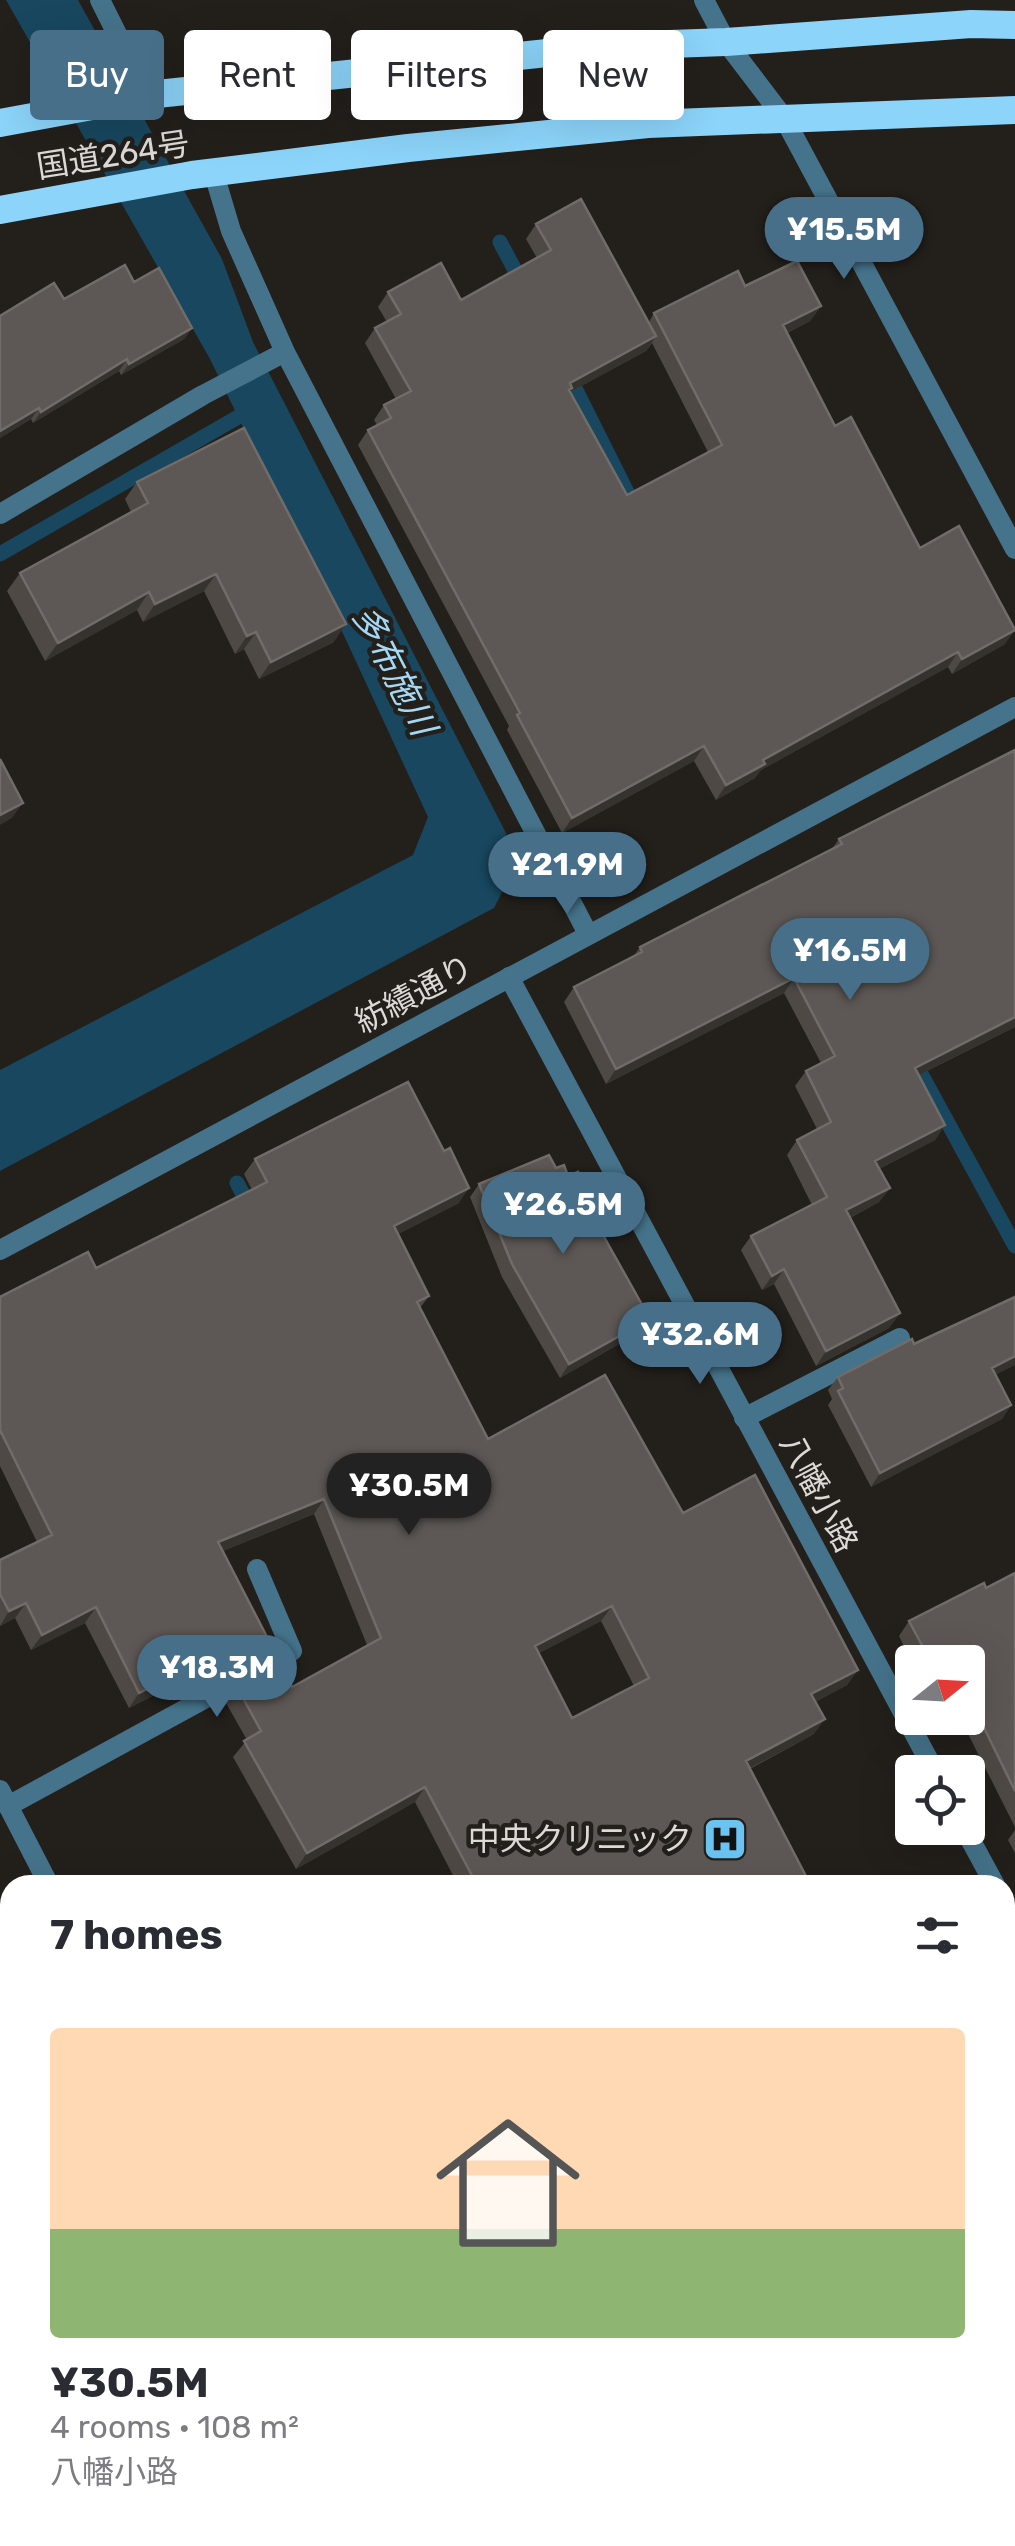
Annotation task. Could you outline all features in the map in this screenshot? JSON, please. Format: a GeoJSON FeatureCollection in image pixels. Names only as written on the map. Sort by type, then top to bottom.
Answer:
{"type":"FeatureCollection","features":[{"type":"Feature","properties":{"kind":"highway","name":"国道264号"},"geometry":{"type":"LineString","coordinates":[[164,93],[614,46],[971,24],[1015,25]]}},
{"type":"Feature","properties":{"kind":"highway","name":"国道264号"},"geometry":{"type":"LineString","coordinates":[[0,210],[203,175],[408,148],[648,124],[1015,110]]}},
{"type":"Feature","properties":{"kind":"highway","name":"国道264号"},"geometry":{"type":"LineString","coordinates":[[0,122],[30,116]]}},
{"type":"Feature","properties":{"kind":"street"},"geometry":{"type":"LineString","coordinates":[[100,0],[115,30]]}},
{"type":"Feature","properties":{"kind":"street"},"geometry":{"type":"LineString","coordinates":[[704,0],[726,42],[784,118],[1015,549]]}},
{"type":"Feature","properties":{"kind":"street"},"geometry":{"type":"LineString","coordinates":[[203,175],[285,352],[588,934]]}},
{"type":"Feature","properties":{"kind":"street"},"geometry":{"type":"LineString","coordinates":[[0,514],[203,395],[285,352]]}},
{"type":"Feature","properties":{"kind":"street","name":"紡績通り"},"geometry":{"type":"LineString","coordinates":[[0,1250],[1015,707]]}},
{"type":"Feature","properties":{"kind":"street","name":"八幡小路"},"geometry":{"type":"LineString","coordinates":[[509,977],[926,1755]]}},
{"type":"Feature","properties":{"kind":"street"},"geometry":{"type":"LineString","coordinates":[[744,1418],[900,1338]]}},
{"type":"Feature","properties":{"kind":"street"},"geometry":{"type":"LineString","coordinates":[[44,1875],[4,1798],[292,1651],[257,1570]]}},
{"type":"Feature","properties":{"kind":"street"},"geometry":{"type":"LineString","coordinates":[[973,1845],[990,1875]]}},
{"type":"Feature","properties":{"kind":"water"},"geometry":{"type":"Polygon","coordinates":[[[6,0],[78,0],[95,30],[30,30],[30,42],[6,0]]]}},
{"type":"Feature","properties":{"kind":"water","name":"多布施川"},"geometry":{"type":"Polygon","coordinates":[[[74,120],[145,120],[222,259],[253,342],[506,833],[514,869],[494,908],[0,1171],[0,1070],[413,855],[428,817],[210,359],[74,120]]]}},
{"type":"Feature","properties":{"kind":"building"},"geometry":{"type":"Polygon","coordinates":[[[581,199],[656,336],[570,383],[569,390],[627,495],[722,445],[654,313],[738,271],[745,286],[797,261],[821,306],[783,325],[835,426],[851,417],[920,548],[959,526],[1015,630],[962,659],[958,652],[763,760],[765,764],[726,785],[704,746],[572,818],[368,430],[391,418],[384,405],[411,391],[375,328],[401,314],[388,292],[441,263],[461,300],[551,250],[536,224],[581,199]]]}},
{"type":"Feature","properties":{"kind":"building"},"geometry":{"type":"Polygon","coordinates":[[[125,265],[134,282],[159,268],[192,328],[129,364],[127,359],[41,412],[39,408],[0,431],[0,316],[54,283],[64,299],[125,265]]]}},
{"type":"Feature","properties":{"kind":"building"},"geometry":{"type":"Polygon","coordinates":[[[244,428],[346,624],[271,662],[256,632],[247,636],[216,574],[155,604],[149,592],[58,643],[20,573],[148,503],[137,482],[244,428]]]}},
{"type":"Feature","properties":{"kind":"building"},"geometry":{"type":"Polygon","coordinates":[[[1015,750],[1015,1017],[915,1068],[945,1125],[875,1161],[890,1188],[846,1210],[900,1313],[826,1351],[784,1269],[772,1276],[751,1236],[827,1197],[797,1140],[831,1122],[806,1071],[835,1056],[794,978],[616,1069],[574,987],[642,952],[640,947],[842,844],[839,839],[1015,750]]]}},
{"type":"Feature","properties":{"kind":"building"},"geometry":{"type":"Polygon","coordinates":[[[0,759],[23,803],[0,815],[0,759]]]}},
{"type":"Feature","properties":{"kind":"building"},"geometry":{"type":"Polygon","coordinates":[[[408,1082],[444,1151],[450,1148],[469,1188],[394,1226],[429,1296],[417,1302],[488,1439],[605,1375],[683,1513],[755,1475],[858,1670],[811,1694],[825,1719],[746,1761],[805,1875],[472,1875],[425,1787],[307,1853],[244,1741],[261,1731],[237,1687],[280,1664],[292,1687],[381,1638],[324,1499],[218,1542],[268,1639],[223,1663],[218,1653],[139,1693],[96,1607],[42,1635],[26,1603],[9,1611],[0,1594],[0,1560],[52,1535],[0,1433],[0,1297],[88,1252],[96,1268],[267,1182],[255,1159],[408,1082]],[[612,1606],[535,1646],[572,1718],[649,1678],[612,1606]]]}},
{"type":"Feature","properties":{"kind":"building"},"geometry":{"type":"Polygon","coordinates":[[[549,1155],[556,1168],[564,1165],[568,1176],[578,1172],[603,1235],[650,1319],[569,1364],[512,1264],[479,1184],[549,1155]]]}},
{"type":"Feature","properties":{"kind":"building"},"geometry":{"type":"Polygon","coordinates":[[[1015,1297],[1015,1356],[992,1368],[1011,1405],[880,1473],[838,1391],[843,1388],[838,1377],[912,1339],[914,1344],[1015,1297]]]}},
{"type":"Feature","properties":{"kind":"building"},"geometry":{"type":"Polygon","coordinates":[[[1015,1573],[1015,1791],[985,1730],[985,1645],[922,1645],[909,1621],[984,1583],[986,1588],[1015,1573]]]}},
{"type":"Feature","properties":{"kind":"waterway"},"geometry":{"type":"LineString","coordinates":[[500,242],[524,287]]}},
{"type":"Feature","properties":{"kind":"waterway"},"geometry":{"type":"LineString","coordinates":[[568,374],[636,510]]}},
{"type":"Feature","properties":{"kind":"waterway"},"geometry":{"type":"LineString","coordinates":[[0,554],[252,409]]}},
{"type":"Feature","properties":{"kind":"waterway"},"geometry":{"type":"LineString","coordinates":[[913,1059],[1015,1246]]}},
{"type":"Feature","properties":{"kind":"waterway"},"geometry":{"type":"LineString","coordinates":[[237,1183],[251,1210]]}},
{"type":"Feature","properties":{"kind":"place","name":"中央クリニック"},"geometry":{"type":"Point","coordinates":[725,1839]}}]}
